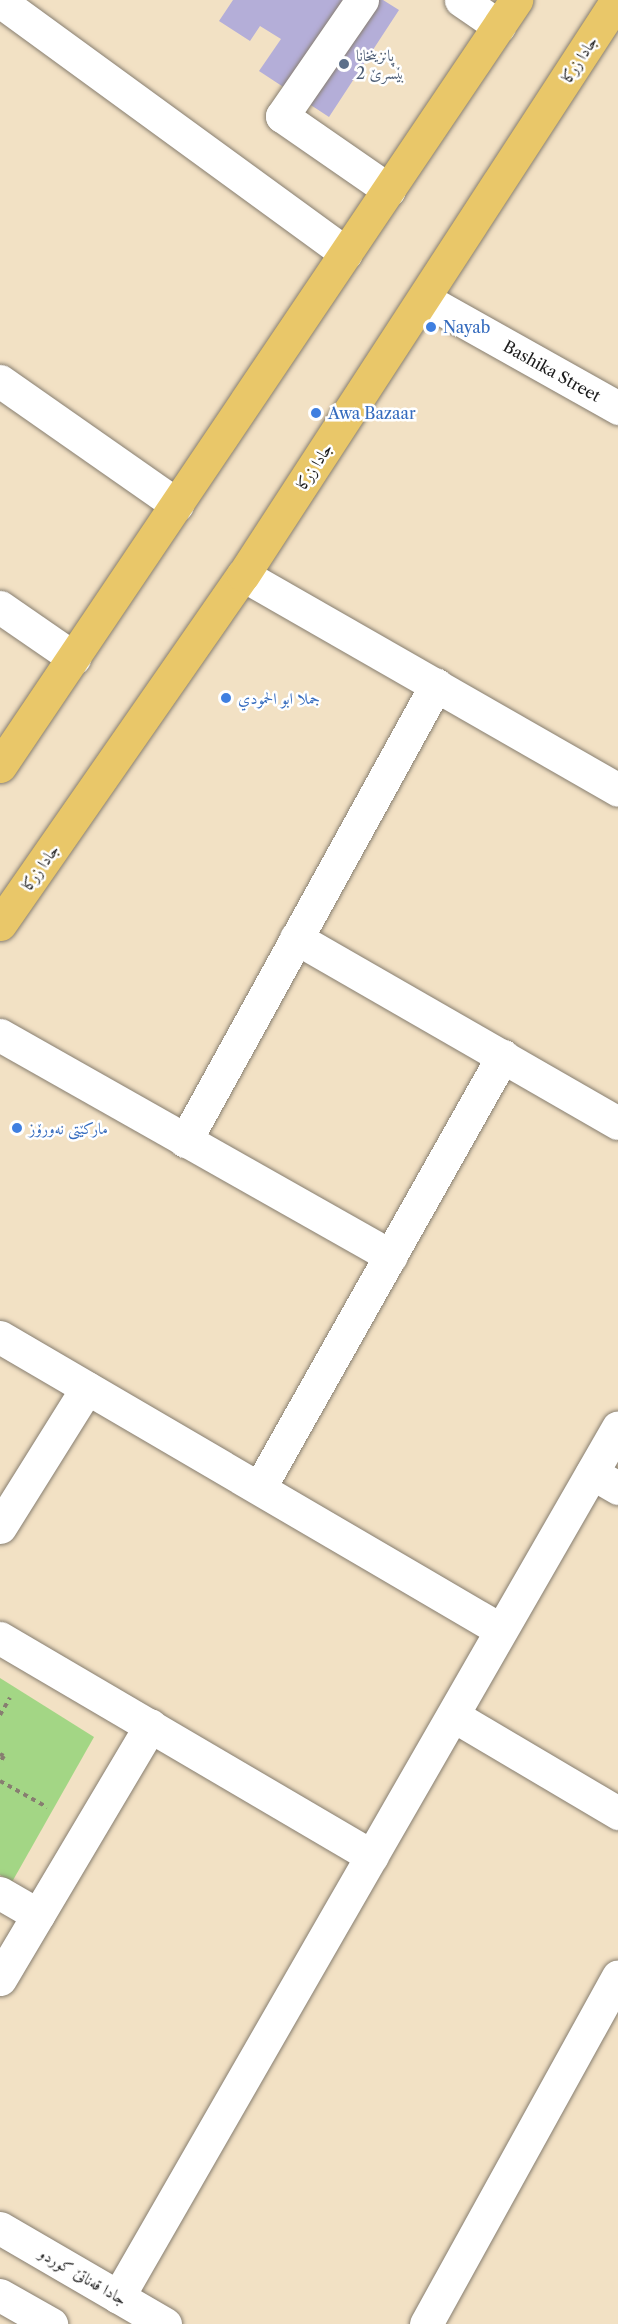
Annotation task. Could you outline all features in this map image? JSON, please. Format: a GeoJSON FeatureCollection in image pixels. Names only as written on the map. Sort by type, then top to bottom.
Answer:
{"type":"FeatureCollection","features":[{"type":"Feature","properties":{"kind":"main road","name":"جادا زرکا"},"geometry":{"type":"LineString","coordinates":[[0,924],[243,575],[617,0]]}},
{"type":"Feature","properties":{"kind":"main road"},"geometry":{"type":"LineString","coordinates":[[0,766],[507,13]]}},
{"type":"Feature","properties":{"kind":"street"},"geometry":{"type":"LineString","coordinates":[[362,0],[282,116],[389,190]]}},
{"type":"Feature","properties":{"kind":"street"},"geometry":{"type":"LineString","coordinates":[[461,0],[507,13]]}},
{"type":"Feature","properties":{"kind":"street"},"geometry":{"type":"LineString","coordinates":[[0,1],[346,254]]}},
{"type":"Feature","properties":{"kind":"street","name":"Bashika Street"},"geometry":{"type":"LineString","coordinates":[[424,299],[618,408]]}},
{"type":"Feature","properties":{"kind":"street"},"geometry":{"type":"LineString","coordinates":[[0,381],[177,505]]}},
{"type":"Feature","properties":{"kind":"street"},"geometry":{"type":"LineString","coordinates":[[243,575],[618,790]]}},
{"type":"Feature","properties":{"kind":"street"},"geometry":{"type":"LineString","coordinates":[[0,607],[74,658]]}},
{"type":"Feature","properties":{"kind":"street"},"geometry":{"type":"LineString","coordinates":[[185,1141],[436,685]]}},
{"type":"Feature","properties":{"kind":"street"},"geometry":{"type":"LineString","coordinates":[[296,938],[618,1123]]}},
{"type":"Feature","properties":{"kind":"street"},"geometry":{"type":"LineString","coordinates":[[0,1035],[391,1256]]}},
{"type":"Feature","properties":{"kind":"street"},"geometry":{"type":"LineString","coordinates":[[260,1487],[503,1056]]}},
{"type":"Feature","properties":{"kind":"street"},"geometry":{"type":"LineString","coordinates":[[0,1337],[501,1630]]}},
{"type":"Feature","properties":{"kind":"street"},"geometry":{"type":"LineString","coordinates":[[0,1527],[87,1388]]}},
{"type":"Feature","properties":{"kind":"street"},"geometry":{"type":"LineString","coordinates":[[118,2296],[454,1716],[501,1630],[605,1481],[618,1427]]}},
{"type":"Feature","properties":{"kind":"street"},"geometry":{"type":"LineString","coordinates":[[0,1638],[372,1856]]}},
{"type":"Feature","properties":{"kind":"street"},"geometry":{"type":"LineString","coordinates":[[454,1716],[618,1813]]}},
{"type":"Feature","properties":{"kind":"street"},"geometry":{"type":"LineString","coordinates":[[0,1979],[151,1725]]}},
{"type":"Feature","properties":{"kind":"street"},"geometry":{"type":"LineString","coordinates":[[0,1893],[38,1915]]}},
{"type":"Feature","properties":{"kind":"street"},"geometry":{"type":"LineString","coordinates":[[426,2324],[618,1976]]}},
{"type":"Feature","properties":{"kind":"street","name":"جادا قەناتێ کوردو"},"geometry":{"type":"LineString","coordinates":[[0,2228],[165,2324]]}},
{"type":"Feature","properties":{"kind":"street"},"geometry":{"type":"LineString","coordinates":[[0,2295],[51,2324]]}},
{"type":"Feature","properties":{"kind":"path"},"geometry":{"type":"LineString","coordinates":[[0,1715],[10,1698]]}},
{"type":"Feature","properties":{"kind":"path"},"geometry":{"type":"LineString","coordinates":[[0,1754],[4,1756],[0,1762]]}},
{"type":"Feature","properties":{"kind":"path"},"geometry":{"type":"LineString","coordinates":[[0,1781],[47,1807]]}},
{"type":"Feature","properties":{"kind":"green space"},"geometry":{"type":"Polygon","coordinates":[[[0,1678],[94,1737],[12,1882],[0,1875],[0,1678]]]}},
{"type":"Feature","properties":{"kind":"building"},"geometry":{"type":"Polygon","coordinates":[[[233,0],[383,0],[399,10],[329,117],[259,71],[281,39],[260,26],[250,41],[219,21],[233,0]]]}},
{"type":"Feature","properties":{"kind":"place","name":"پانزینخانا بێسرێ 2"},"geometry":{"type":"Point","coordinates":[344,64]}},
{"type":"Feature","properties":{"kind":"place","name":"Nayab"},"geometry":{"type":"Point","coordinates":[431,327]}},
{"type":"Feature","properties":{"kind":"place","name":"Awa Bazaar"},"geometry":{"type":"Point","coordinates":[316,413]}},
{"type":"Feature","properties":{"kind":"place","name":"جملا ابو الحمودي"},"geometry":{"type":"Point","coordinates":[226,698]}},
{"type":"Feature","properties":{"kind":"place","name":"مارکێتی نەورۆز"},"geometry":{"type":"Point","coordinates":[17,1128]}}]}
